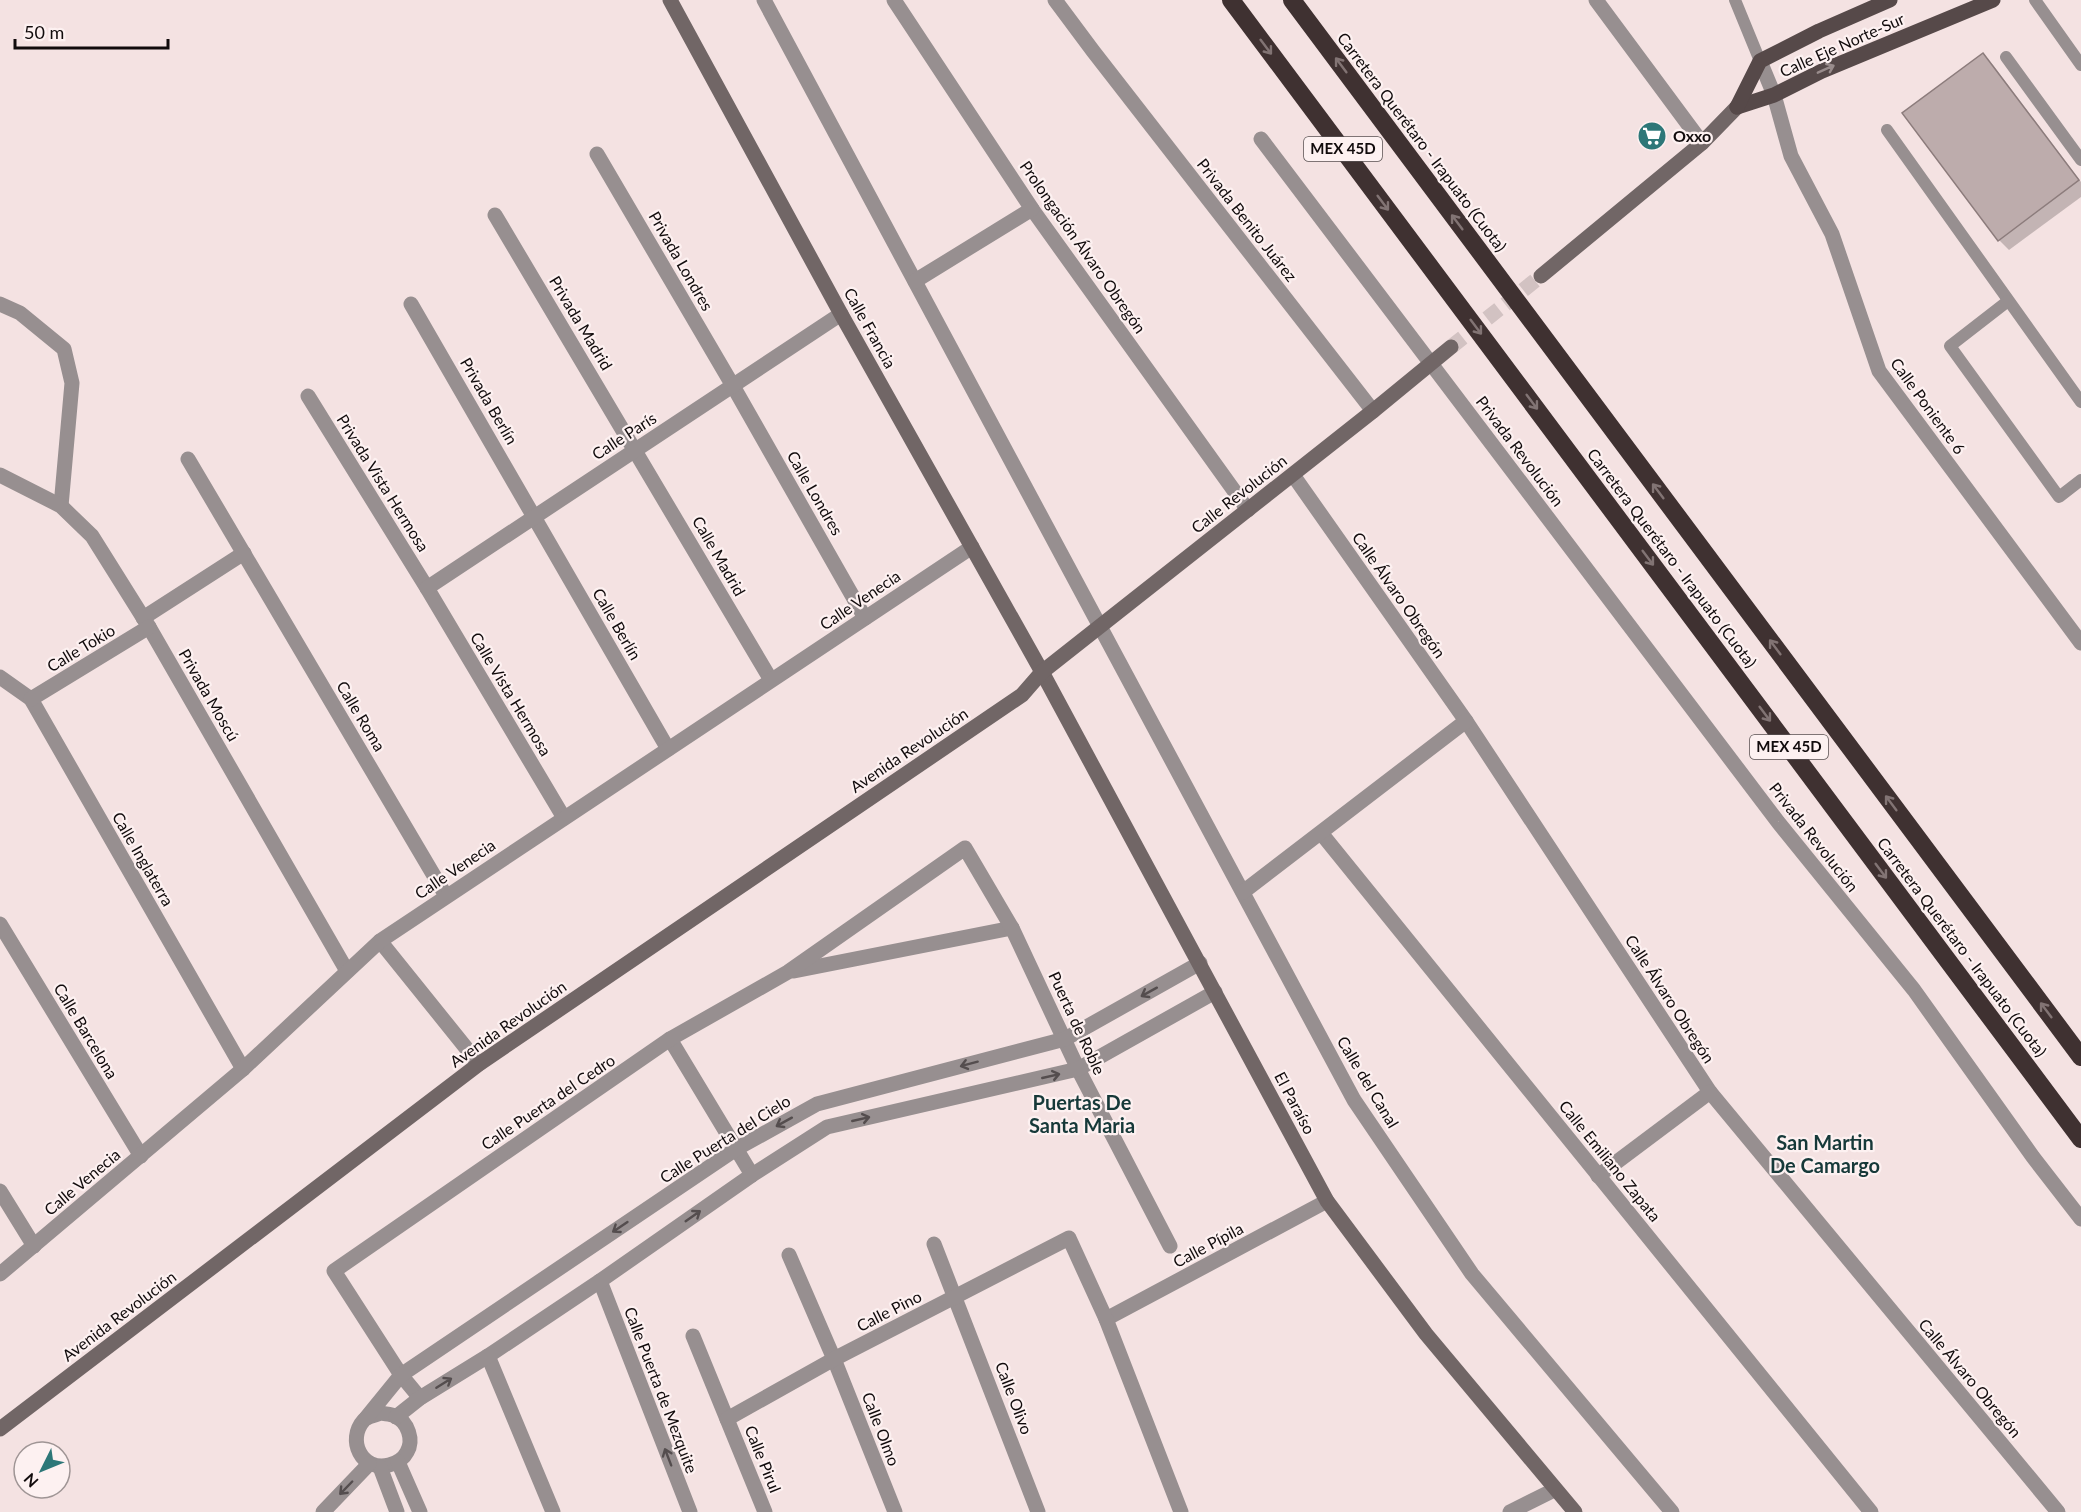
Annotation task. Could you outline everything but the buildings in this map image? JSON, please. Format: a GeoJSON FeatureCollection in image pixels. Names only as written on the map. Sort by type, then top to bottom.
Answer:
{"type":"FeatureCollection","features":[{"type":"Feature","properties":{"kind":"highway","name":"Carretera Querétaro - Irapuato (Cuota)"},"geometry":{"type":"LineString","coordinates":[[1231,0],[2081,1139]]}},
{"type":"Feature","properties":{"kind":"highway","name":"Carretera Querétaro - Irapuato (Cuota)"},"geometry":{"type":"LineString","coordinates":[[1292,0],[2081,1057]]}},
{"type":"Feature","properties":{"kind":"main road","name":"Calle Francia"},"geometry":{"type":"LineString","coordinates":[[670,0],[841,314],[972,547],[1046,670]]}},
{"type":"Feature","properties":{"kind":"main road","name":"Calle Eje Norte-Sur"},"geometry":{"type":"LineString","coordinates":[[1541,276],[1702,143],[1737,107],[1760,62],[1819,30],[1890,0]]}},
{"type":"Feature","properties":{"kind":"main road","name":"Calle Eje Norte-Sur"},"geometry":{"type":"LineString","coordinates":[[1737,107],[1774,95],[1822,71],[1993,0]]}},
{"type":"Feature","properties":{"kind":"main road","name":"Calle Revolución"},"geometry":{"type":"LineString","coordinates":[[1046,670],[1451,348]]}},
{"type":"Feature","properties":{"kind":"main road","name":"El Paraíso"},"geometry":{"type":"LineString","coordinates":[[1046,670],[1327,1201],[1426,1334],[1554,1490],[1575,1512]]}},
{"type":"Feature","properties":{"kind":"main road","name":"Avenida Revolución"},"geometry":{"type":"LineString","coordinates":[[0,1429],[479,1064],[1022,695],[1046,670]]}},
{"type":"Feature","properties":{"kind":"street"},"geometry":{"type":"LineString","coordinates":[[764,0],[915,281],[1095,631]]}},
{"type":"Feature","properties":{"kind":"street","name":"Prolongación Álvaro Obregón"},"geometry":{"type":"LineString","coordinates":[[894,0],[1032,208],[1248,510]]}},
{"type":"Feature","properties":{"kind":"street","name":"Privada Benito Juárez"},"geometry":{"type":"LineString","coordinates":[[1055,0],[1373,411]]}},
{"type":"Feature","properties":{"kind":"street"},"geometry":{"type":"LineString","coordinates":[[1596,0],[1702,143]]}},
{"type":"Feature","properties":{"kind":"street","name":"Calle Poniente 6"},"geometry":{"type":"LineString","coordinates":[[1760,62],[1774,95],[1791,156],[1832,234],[1879,371],[2081,643]]}},
{"type":"Feature","properties":{"kind":"street","name":"Privada Revolución"},"geometry":{"type":"LineString","coordinates":[[1261,139],[1778,822],[1914,990],[2081,1219]]}},
{"type":"Feature","properties":{"kind":"street","name":"Privada Londres"},"geometry":{"type":"LineString","coordinates":[[597,154],[733,386]]}},
{"type":"Feature","properties":{"kind":"street"},"geometry":{"type":"LineString","coordinates":[[915,281],[1032,208]]}},
{"type":"Feature","properties":{"kind":"street","name":"Privada Madrid"},"geometry":{"type":"LineString","coordinates":[[495,215],[635,450]]}},
{"type":"Feature","properties":{"kind":"street"},"geometry":{"type":"LineString","coordinates":[[0,304],[20,313],[64,349],[72,383],[61,506]]}},
{"type":"Feature","properties":{"kind":"street","name":"Privada Berlín"},"geometry":{"type":"LineString","coordinates":[[411,304],[534,517]]}},
{"type":"Feature","properties":{"kind":"street","name":"Calle París"},"geometry":{"type":"LineString","coordinates":[[427,588],[841,314]]}},
{"type":"Feature","properties":{"kind":"street","name":"Calle Londres"},"geometry":{"type":"LineString","coordinates":[[733,386],[865,618]]}},
{"type":"Feature","properties":{"kind":"street","name":"Privada Vista Hermosa"},"geometry":{"type":"LineString","coordinates":[[308,396],[427,588]]}},
{"type":"Feature","properties":{"kind":"street","name":"Calle Madrid"},"geometry":{"type":"LineString","coordinates":[[635,450],[771,680]]}},
{"type":"Feature","properties":{"kind":"street","name":"Calle Roma"},"geometry":{"type":"LineString","coordinates":[[188,459],[446,896]]}},
{"type":"Feature","properties":{"kind":"street","name":"Privada Moscú"},"geometry":{"type":"LineString","coordinates":[[0,475],[61,506],[92,536],[146,623],[347,972]]}},
{"type":"Feature","properties":{"kind":"street","name":"Calle Álvaro Obregón"},"geometry":{"type":"LineString","coordinates":[[1293,475],[1466,721],[1710,1092],[2058,1512]]}},
{"type":"Feature","properties":{"kind":"street","name":"Calle Berlín"},"geometry":{"type":"LineString","coordinates":[[534,517],[668,749]]}},
{"type":"Feature","properties":{"kind":"street","name":"Calle Venecia"},"geometry":{"type":"LineString","coordinates":[[0,1274],[243,1069],[380,941],[972,547]]}},
{"type":"Feature","properties":{"kind":"street","name":"Calle Tokio"},"geometry":{"type":"LineString","coordinates":[[31,699],[146,623],[244,554]]}},
{"type":"Feature","properties":{"kind":"street","name":"Calle Vista Hermosa"},"geometry":{"type":"LineString","coordinates":[[427,588],[564,818]]}},
{"type":"Feature","properties":{"kind":"street","name":"Calle del Canal"},"geometry":{"type":"LineString","coordinates":[[1095,631],[1243,892],[1354,1100],[1472,1274],[1672,1512]]}},
{"type":"Feature","properties":{"kind":"street","name":"Calle Inglaterra"},"geometry":{"type":"LineString","coordinates":[[0,677],[31,699],[243,1069]]}},
{"type":"Feature","properties":{"kind":"street"},"geometry":{"type":"LineString","coordinates":[[1243,892],[1466,721]]}},
{"type":"Feature","properties":{"kind":"street","name":"Calle Emiliano Zapata"},"geometry":{"type":"LineString","coordinates":[[1321,833],[1871,1512]]}},
{"type":"Feature","properties":{"kind":"street","name":"Puerta de Roble"},"geometry":{"type":"LineString","coordinates":[[965,848],[1012,928],[1078,1070],[1170,1246]]}},
{"type":"Feature","properties":{"kind":"street","name":"Calle Puerta del Cedro"},"geometry":{"type":"LineString","coordinates":[[401,1375],[334,1271],[670,1040],[789,972],[965,848]]}},
{"type":"Feature","properties":{"kind":"street","name":"Calle Barcelona"},"geometry":{"type":"LineString","coordinates":[[0,924],[141,1156]]}},
{"type":"Feature","properties":{"kind":"street","name":"Calle Puerta del Cedro"},"geometry":{"type":"LineString","coordinates":[[789,972],[1012,928]]}},
{"type":"Feature","properties":{"kind":"street"},"geometry":{"type":"LineString","coordinates":[[380,941],[479,1064]]}},
{"type":"Feature","properties":{"kind":"street","name":"Calle Puerta del Cielo"},"geometry":{"type":"LineString","coordinates":[[366,1418],[401,1375],[736,1149],[817,1104],[1065,1039],[1200,963]]}},
{"type":"Feature","properties":{"kind":"street"},"geometry":{"type":"LineString","coordinates":[[396,1417],[420,1398],[488,1356],[752,1175],[827,1127],[1078,1070],[1215,992]]}},
{"type":"Feature","properties":{"kind":"street"},"geometry":{"type":"LineString","coordinates":[[670,1040],[752,1175]]}},
{"type":"Feature","properties":{"kind":"street"},"geometry":{"type":"LineString","coordinates":[[1598,1176],[1710,1092]]}},
{"type":"Feature","properties":{"kind":"street"},"geometry":{"type":"LineString","coordinates":[[0,1191],[34,1246]]}},
{"type":"Feature","properties":{"kind":"street","name":"Calle Pípila"},"geometry":{"type":"LineString","coordinates":[[1106,1320],[1327,1201]]}},
{"type":"Feature","properties":{"kind":"street","name":"Calle Pino"},"geometry":{"type":"LineString","coordinates":[[727,1419],[834,1359],[1069,1238],[1106,1320]]}},
{"type":"Feature","properties":{"kind":"street","name":"Calle Olivo"},"geometry":{"type":"LineString","coordinates":[[934,1244],[1038,1512]]}},
{"type":"Feature","properties":{"kind":"street","name":"Calle Olmo"},"geometry":{"type":"LineString","coordinates":[[789,1255],[834,1359],[895,1512]]}},
{"type":"Feature","properties":{"kind":"street","name":"Calle Puerta de Mezquite"},"geometry":{"type":"LineString","coordinates":[[600,1281],[690,1512]]}},
{"type":"Feature","properties":{"kind":"street"},"geometry":{"type":"LineString","coordinates":[[1106,1320],[1181,1512]]}},
{"type":"Feature","properties":{"kind":"street","name":"Calle Pirul"},"geometry":{"type":"LineString","coordinates":[[693,1336],[765,1512]]}},
{"type":"Feature","properties":{"kind":"street"},"geometry":{"type":"LineString","coordinates":[[488,1356],[553,1512]]}},
{"type":"Feature","properties":{"kind":"street"},"geometry":{"type":"LineString","coordinates":[[401,1375],[420,1398]]}},
{"type":"Feature","properties":{"kind":"street"},"geometry":{"type":"LineString","coordinates":[[324,1512],[374,1466],[399,1462],[408,1452],[410,1438],[405,1425],[396,1417],[381,1413],[366,1418],[359,1428],[356,1442],[361,1455],[374,1466],[397,1512]]}},
{"type":"Feature","properties":{"kind":"street"},"geometry":{"type":"LineString","coordinates":[[399,1462],[420,1512]]}},
{"type":"Feature","properties":{"kind":"street"},"geometry":{"type":"LineString","coordinates":[[1510,1512],[1554,1490]]}},
{"type":"Feature","properties":{"kind":"lane"},"geometry":{"type":"LineString","coordinates":[[1735,0],[1760,62]]}},
{"type":"Feature","properties":{"kind":"lane"},"geometry":{"type":"LineString","coordinates":[[2035,0],[2081,65]]}},
{"type":"Feature","properties":{"kind":"lane"},"geometry":{"type":"LineString","coordinates":[[2006,57],[2081,160]]}},
{"type":"Feature","properties":{"kind":"lane"},"geometry":{"type":"LineString","coordinates":[[1887,130],[2081,402]]}},
{"type":"Feature","properties":{"kind":"lane"},"geometry":{"type":"LineString","coordinates":[[2008,301],[1950,346],[2059,497],[2081,480]]}},
{"type":"Feature","properties":{"kind":"tunnel"},"geometry":{"type":"LineString","coordinates":[[1451,347],[1541,276]]}},
{"type":"Feature","properties":{"kind":"place","name":"Oxxo"},"geometry":{"type":"Point","coordinates":[1652,136]}},
{"type":"Feature","properties":{"kind":"district","name":"Puertas De Santa Maria"},"geometry":{"type":"Point","coordinates":[1082,1114]}},
{"type":"Feature","properties":{"kind":"district","name":"San Martin De Camargo"},"geometry":{"type":"Point","coordinates":[1825,1154]}}]}
